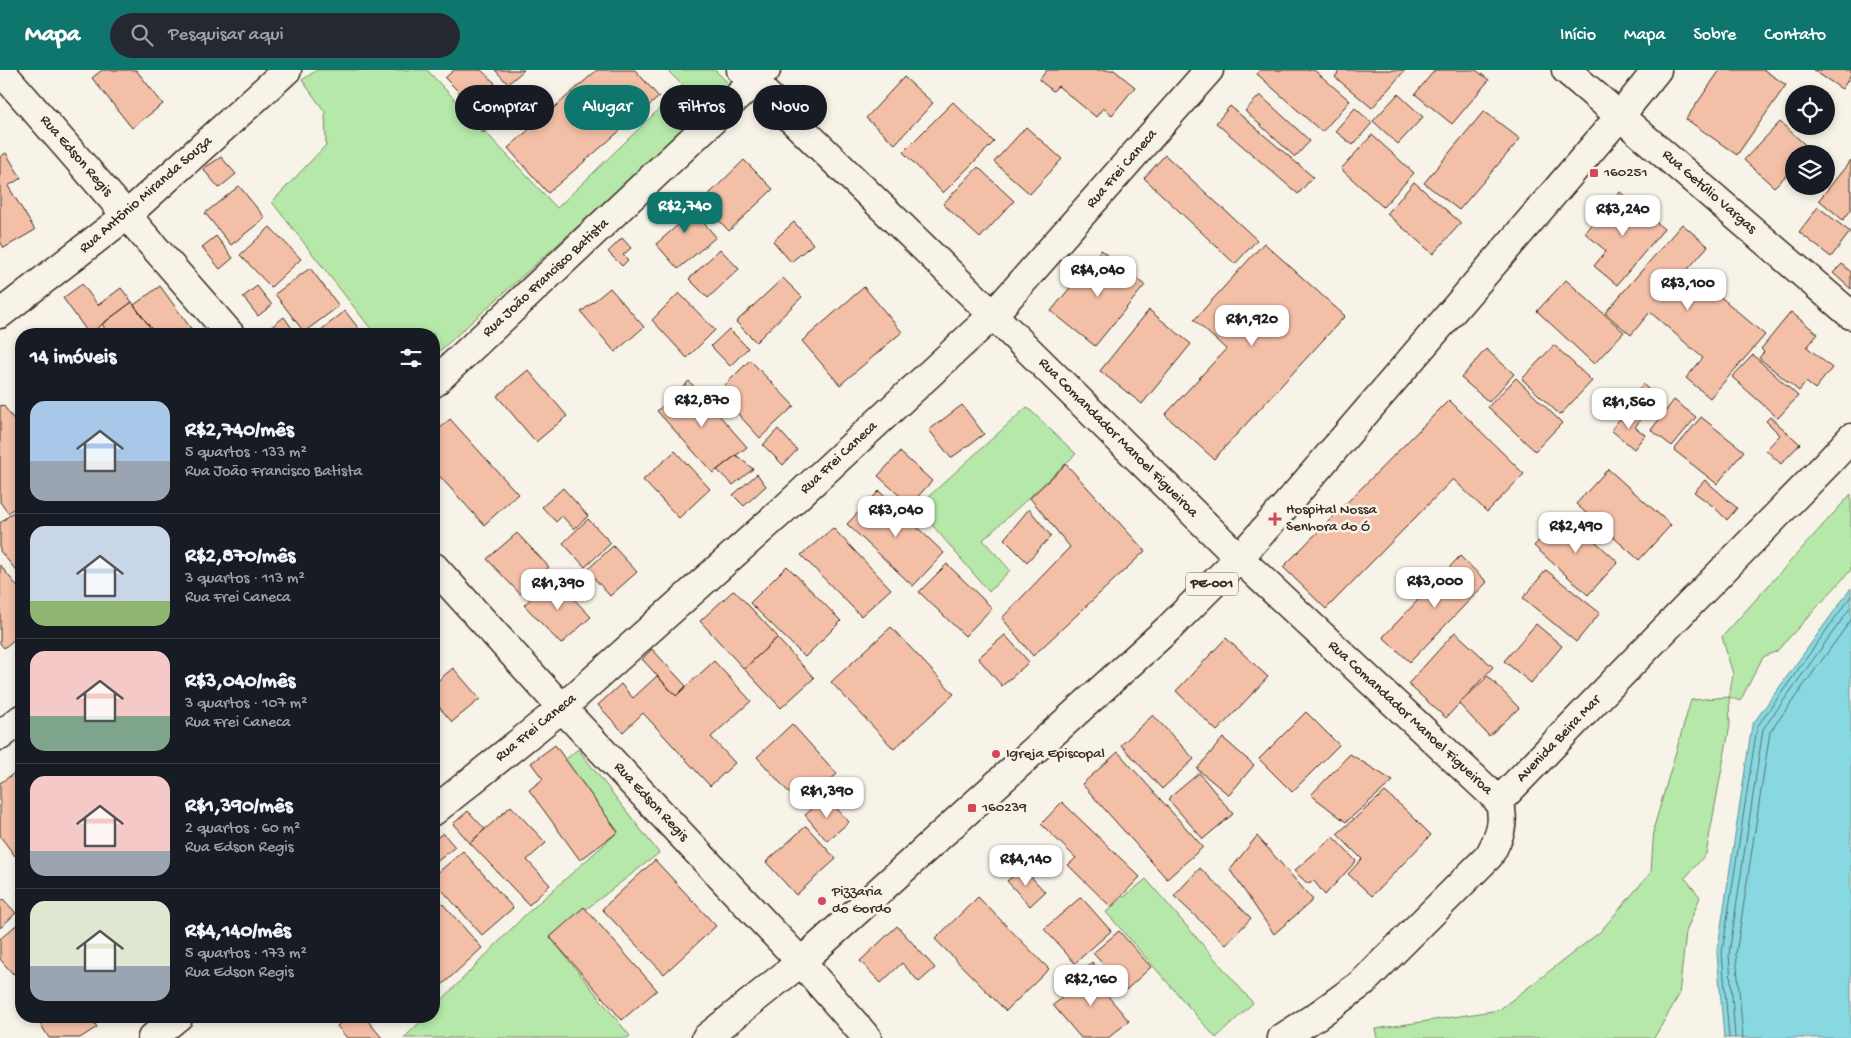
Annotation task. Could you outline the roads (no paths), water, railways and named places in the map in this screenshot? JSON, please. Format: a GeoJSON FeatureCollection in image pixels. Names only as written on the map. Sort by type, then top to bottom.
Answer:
{"type":"FeatureCollection","features":[{"type":"Feature","properties":{"kind":"street","name":"Rua Edson Regis"},"geometry":{"type":"LineString","coordinates":[[0,70],[225,328]]}},
{"type":"Feature","properties":{"kind":"street","name":"Rua Antônio Miranda Souza"},"geometry":{"type":"LineString","coordinates":[[0,314],[127,215],[287,70]]}},
{"type":"Feature","properties":{"kind":"street","name":"Rua Frei Caneca"},"geometry":{"type":"LineString","coordinates":[[440,806],[562,708],[782,511],[993,315],[1209,70]]}},
{"type":"Feature","properties":{"kind":"street","name":"Rua Getúlio Vargas"},"geometry":{"type":"LineString","coordinates":[[1566,70],[1851,315]]}},
{"type":"Feature","properties":{"kind":"street","name":"PE-001"},"geometry":{"type":"LineString","coordinates":[[706,1038],[801,962],[1170,627],[1239,558],[1620,116],[1657,70]]}},
{"type":"Feature","properties":{"kind":"street","name":"Rua Comandador Manoel Figueiroa"},"geometry":{"type":"LineString","coordinates":[[754,74],[993,315],[1239,558],[1500,801]]}},
{"type":"Feature","properties":{"kind":"street","name":"Rua João Francisco Batista"},"geometry":{"type":"LineString","coordinates":[[440,377],[754,74]]}},
{"type":"Feature","properties":{"kind":"street","name":"Avenida Beira Mar"},"geometry":{"type":"LineString","coordinates":[[1500,801],[1638,656],[1851,438]]}},
{"type":"Feature","properties":{"kind":"street","name":"Rua Edson Regis"},"geometry":{"type":"LineString","coordinates":[[440,575],[562,708],[801,962],[867,1038]]}},
{"type":"Feature","properties":{"kind":"street"},"geometry":{"type":"LineString","coordinates":[[0,736],[15,724]]}},
{"type":"Feature","properties":{"kind":"street"},"geometry":{"type":"LineString","coordinates":[[1282,1038],[1361,984],[1489,856],[1498,840],[1502,823],[1503,812],[1500,801]]}},
{"type":"Feature","properties":{"kind":"street"},"geometry":{"type":"LineString","coordinates":[[152,1038],[170,1023]]}},
{"type":"Feature","properties":{"kind":"water"},"geometry":{"type":"Polygon","coordinates":[[[1851,588],[1851,1038],[1724,1038],[1717,953],[1752,725],[1851,588]]]}},
{"type":"Feature","properties":{"kind":"place","name":"160251"},"geometry":{"type":"Point","coordinates":[1594,173]}},
{"type":"Feature","properties":{"kind":"place","name":"Hospital Nossa Senhora do Ó"},"geometry":{"type":"Point","coordinates":[1275,519]}},
{"type":"Feature","properties":{"kind":"place","name":"Igreja Episcopal"},"geometry":{"type":"Point","coordinates":[996,754]}},
{"type":"Feature","properties":{"kind":"place","name":"160239"},"geometry":{"type":"Point","coordinates":[972,808]}},
{"type":"Feature","properties":{"kind":"place","name":"Pizzaria do Gordo"},"geometry":{"type":"Point","coordinates":[822,901]}}]}
